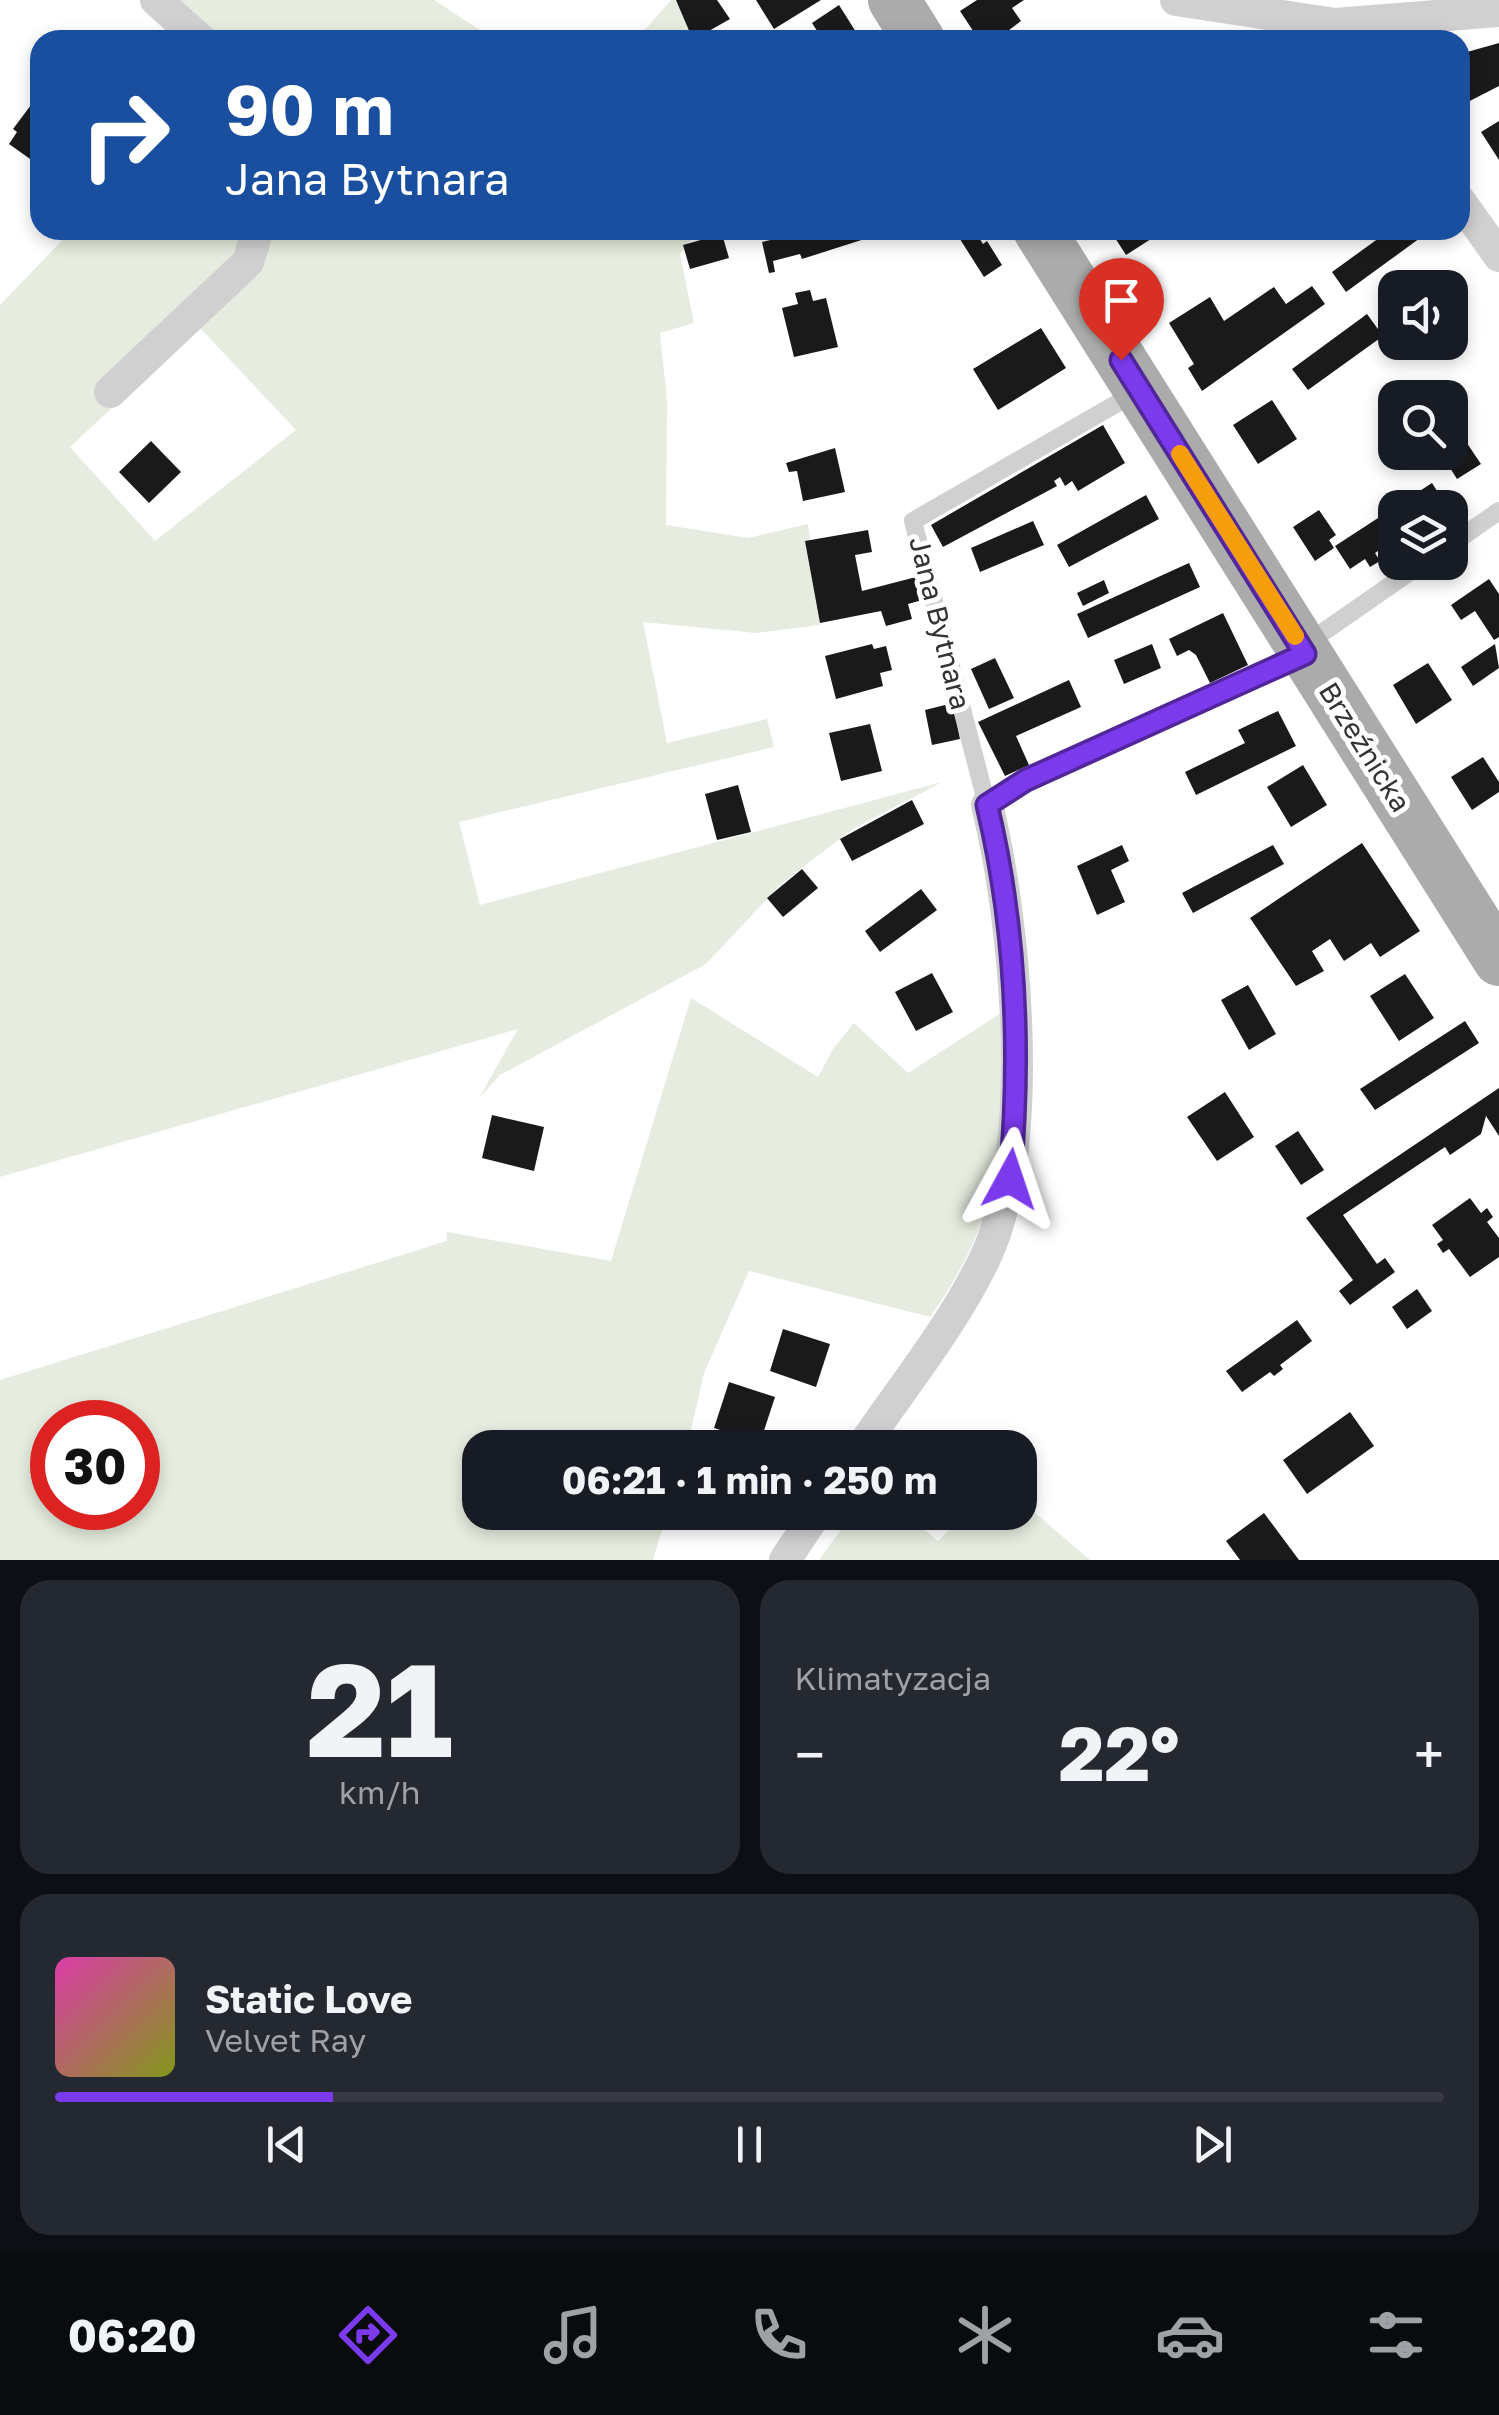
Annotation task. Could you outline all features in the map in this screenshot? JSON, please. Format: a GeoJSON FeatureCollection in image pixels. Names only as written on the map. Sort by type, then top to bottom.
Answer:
{"type":"FeatureCollection","features":[{"type":"Feature","properties":{"kind":"main road"},"geometry":{"type":"LineString","coordinates":[[894,0],[913,30]]}},
{"type":"Feature","properties":{"kind":"main road","name":"Brzeźnicka"},"geometry":{"type":"LineString","coordinates":[[1045,240],[1499,960]]}},
{"type":"Feature","properties":{"kind":"street"},"geometry":{"type":"LineString","coordinates":[[156,0],[190,30]]}},
{"type":"Feature","properties":{"kind":"street"},"geometry":{"type":"LineString","coordinates":[[1176,0],[1331,30]]}},
{"type":"Feature","properties":{"kind":"street"},"geometry":{"type":"LineString","coordinates":[[1353,30],[1486,8]]}},
{"type":"Feature","properties":{"kind":"street"},"geometry":{"type":"LineString","coordinates":[[1470,214],[1499,256]]}},
{"type":"Feature","properties":{"kind":"street"},"geometry":{"type":"LineString","coordinates":[[110,392],[248,262],[255,240]]}},
{"type":"Feature","properties":{"kind":"street","name":"Jana Bytnara"},"geometry":{"type":"LineString","coordinates":[[873,1430],[963,1298],[1001,1219],[1010,1179],[1018,1094],[1016,1056],[1009,945],[987,805]]}},
{"type":"Feature","properties":{"kind":"street"},"geometry":{"type":"LineString","coordinates":[[785,1560],[805,1530]]}},
{"type":"Feature","properties":{"kind":"lane","name":"Jana Bytnara"},"geometry":{"type":"LineString","coordinates":[[987,805],[914,521],[1140,390]]}},
{"type":"Feature","properties":{"kind":"lane"},"geometry":{"type":"LineString","coordinates":[[1468,532],[1499,511]]}},
{"type":"Feature","properties":{"kind":"lane"},"geometry":{"type":"LineString","coordinates":[[987,805],[1026,780],[1303,650],[1399,580]]}},
{"type":"Feature","properties":{"kind":"shaded area"},"geometry":{"type":"Polygon","coordinates":[[[177,0],[434,0],[480,30],[211,30],[177,0]]]}},
{"type":"Feature","properties":{"kind":"shaded area"},"geometry":{"type":"Polygon","coordinates":[[[671,0],[679,0],[688,30],[645,30],[671,0]]]}},
{"type":"Feature","properties":{"kind":"shaded area"},"geometry":{"type":"Polygon","coordinates":[[[62,240],[691,240],[680,254],[694,323],[660,333],[667,401],[666,525],[748,538],[808,524],[820,625],[756,633],[643,622],[667,743],[767,719],[774,747],[459,822],[480,905],[942,782],[853,829],[782,883],[706,964],[500,1075],[479,1098],[518,1029],[0,1177],[0,305],[62,240]],[[199,327],[70,447],[155,541],[296,430],[199,327]]]}},
{"type":"Feature","properties":{"kind":"shaded area"},"geometry":{"type":"Polygon","coordinates":[[[691,998],[818,1077],[833,1049],[854,1023],[908,1073],[1001,1013],[1004,1097],[996,1173],[972,1245],[930,1317],[749,1271],[704,1373],[691,1430],[462,1430],[462,1530],[662,1530],[653,1560],[0,1560],[0,1380],[447,1241],[447,1232],[611,1261],[691,998]]]}},
{"type":"Feature","properties":{"kind":"shaded area"},"geometry":{"type":"Polygon","coordinates":[[[1037,1515],[1090,1560],[819,1560],[841,1530],[925,1530],[938,1541],[949,1530],[1037,1530],[1037,1515]]]}},
{"type":"Feature","properties":{"kind":"building"},"geometry":{"type":"Polygon","coordinates":[[[676,0],[717,0],[730,19],[711,30],[689,30],[676,0]]]}},
{"type":"Feature","properties":{"kind":"building"},"geometry":{"type":"Polygon","coordinates":[[[756,0],[821,0],[774,29],[756,0]]]}},
{"type":"Feature","properties":{"kind":"building"},"geometry":{"type":"Polygon","coordinates":[[[977,0],[1024,0],[1012,8],[1021,21],[1009,30],[972,30],[960,11],[977,0]]]}},
{"type":"Feature","properties":{"kind":"building"},"geometry":{"type":"Polygon","coordinates":[[[839,5],[855,30],[817,30],[812,23],[839,5]]]}},
{"type":"Feature","properties":{"kind":"building"},"geometry":{"type":"Polygon","coordinates":[[[1499,43],[1499,86],[1470,101],[1470,51],[1499,43]]]}},
{"type":"Feature","properties":{"kind":"building"},"geometry":{"type":"Polygon","coordinates":[[[30,106],[30,159],[9,144],[17,132],[13,129],[30,106]]]}},
{"type":"Feature","properties":{"kind":"building"},"geometry":{"type":"Polygon","coordinates":[[[1499,121],[1499,160],[1481,132],[1499,121]]]}},
{"type":"Feature","properties":{"kind":"building"},"geometry":{"type":"Polygon","coordinates":[[[724,240],[729,258],[690,269],[683,245],[724,240]]]}},
{"type":"Feature","properties":{"kind":"building"},"geometry":{"type":"Polygon","coordinates":[[[861,240],[802,259],[800,254],[773,261],[775,272],[769,273],[762,242],[861,240]]]}},
{"type":"Feature","properties":{"kind":"building"},"geometry":{"type":"Polygon","coordinates":[[[961,240],[980,240],[983,244],[987,241],[1002,265],[984,277],[961,240]]]}},
{"type":"Feature","properties":{"kind":"building"},"geometry":{"type":"Polygon","coordinates":[[[1116,240],[1149,240],[1126,255],[1116,240]]]}},
{"type":"Feature","properties":{"kind":"building"},"geometry":{"type":"Polygon","coordinates":[[[1376,240],[1417,240],[1346,292],[1332,272],[1376,240]]]}},
{"type":"Feature","properties":{"kind":"building"},"geometry":{"type":"Polygon","coordinates":[[[1312,286],[1325,304],[1202,391],[1188,368],[1194,364],[1169,323],[1210,297],[1224,321],[1274,287],[1286,304],[1312,286]]]}},
{"type":"Feature","properties":{"kind":"building"},"geometry":{"type":"Polygon","coordinates":[[[810,290],[813,301],[826,298],[838,347],[794,357],[782,308],[798,304],[795,293],[810,290]]]}},
{"type":"Feature","properties":{"kind":"building"},"geometry":{"type":"Polygon","coordinates":[[[1367,314],[1378,329],[1378,340],[1308,390],[1292,369],[1367,314]]]}},
{"type":"Feature","properties":{"kind":"building"},"geometry":{"type":"Polygon","coordinates":[[[1041,328],[1066,368],[998,410],[973,369],[1041,328]]]}},
{"type":"Feature","properties":{"kind":"building"},"geometry":{"type":"Polygon","coordinates":[[[1272,400],[1297,439],[1258,464],[1233,425],[1272,400]]]}},
{"type":"Feature","properties":{"kind":"building"},"geometry":{"type":"Polygon","coordinates":[[[1103,425],[1125,463],[1078,491],[1072,481],[1065,486],[1060,477],[1054,481],[1057,486],[943,547],[931,525],[1103,425]]]}},
{"type":"Feature","properties":{"kind":"building"},"geometry":{"type":"Polygon","coordinates":[[[151,441],[181,472],[149,503],[119,472],[151,441]]]}},
{"type":"Feature","properties":{"kind":"building"},"geometry":{"type":"Polygon","coordinates":[[[1468,445],[1481,464],[1457,479],[1451,470],[1468,470],[1468,445]]]}},
{"type":"Feature","properties":{"kind":"building"},"geometry":{"type":"Polygon","coordinates":[[[835,448],[845,492],[803,501],[797,471],[789,472],[786,463],[835,448]]]}},
{"type":"Feature","properties":{"kind":"building"},"geometry":{"type":"Polygon","coordinates":[[[1146,495],[1159,519],[1069,567],[1057,545],[1146,495]]]}},
{"type":"Feature","properties":{"kind":"building"},"geometry":{"type":"Polygon","coordinates":[[[1319,510],[1336,535],[1329,540],[1334,548],[1315,561],[1293,527],[1319,510]]]}},
{"type":"Feature","properties":{"kind":"building"},"geometry":{"type":"Polygon","coordinates":[[[1378,518],[1378,562],[1370,567],[1365,559],[1350,569],[1335,546],[1378,518]]]}},
{"type":"Feature","properties":{"kind":"building"},"geometry":{"type":"Polygon","coordinates":[[[1033,521],[1044,545],[980,572],[971,548],[1033,521]]]}},
{"type":"Feature","properties":{"kind":"building"},"geometry":{"type":"Polygon","coordinates":[[[868,530],[872,552],[855,555],[862,591],[920,576],[926,599],[908,604],[912,619],[886,626],[881,611],[820,623],[805,541],[868,530]]]}},
{"type":"Feature","properties":{"kind":"building"},"geometry":{"type":"Polygon","coordinates":[[[1189,563],[1200,587],[1088,638],[1077,614],[1189,563]]]}},
{"type":"Feature","properties":{"kind":"building"},"geometry":{"type":"Polygon","coordinates":[[[1489,579],[1499,594],[1499,637],[1494,640],[1475,611],[1461,620],[1451,605],[1489,579]]]}},
{"type":"Feature","properties":{"kind":"building"},"geometry":{"type":"Polygon","coordinates":[[[1104,580],[1109,593],[1083,606],[1077,593],[1104,580]]]}},
{"type":"Feature","properties":{"kind":"building"},"geometry":{"type":"Polygon","coordinates":[[[1223,613],[1248,665],[1210,683],[1196,655],[1189,650],[1177,656],[1169,639],[1223,613]]]}},
{"type":"Feature","properties":{"kind":"building"},"geometry":{"type":"Polygon","coordinates":[[[872,644],[874,649],[886,646],[892,670],[880,673],[883,686],[836,699],[825,656],[872,644]]]}},
{"type":"Feature","properties":{"kind":"building"},"geometry":{"type":"Polygon","coordinates":[[[1152,644],[1161,668],[1124,684],[1114,660],[1152,644]]]}},
{"type":"Feature","properties":{"kind":"building"},"geometry":{"type":"Polygon","coordinates":[[[1495,644],[1499,668],[1473,686],[1461,667],[1495,644]]]}},
{"type":"Feature","properties":{"kind":"building"},"geometry":{"type":"Polygon","coordinates":[[[995,658],[1014,698],[989,709],[971,669],[995,658]]]}},
{"type":"Feature","properties":{"kind":"building"},"geometry":{"type":"Polygon","coordinates":[[[1428,663],[1452,700],[1416,724],[1393,685],[1428,663]]]}},
{"type":"Feature","properties":{"kind":"building"},"geometry":{"type":"Polygon","coordinates":[[[1069,680],[1081,707],[1016,736],[1029,765],[1005,776],[978,722],[1069,680]]]}},
{"type":"Feature","properties":{"kind":"building"},"geometry":{"type":"Polygon","coordinates":[[[953,703],[960,739],[932,745],[925,710],[953,703]]]}},
{"type":"Feature","properties":{"kind":"building"},"geometry":{"type":"Polygon","coordinates":[[[1278,711],[1296,746],[1196,795],[1185,772],[1245,743],[1238,730],[1278,711]]]}},
{"type":"Feature","properties":{"kind":"building"},"geometry":{"type":"Polygon","coordinates":[[[870,724],[882,771],[841,781],[829,733],[870,724]]]}},
{"type":"Feature","properties":{"kind":"building"},"geometry":{"type":"Polygon","coordinates":[[[1483,757],[1499,782],[1499,792],[1472,810],[1451,777],[1483,757]]]}},
{"type":"Feature","properties":{"kind":"building"},"geometry":{"type":"Polygon","coordinates":[[[1303,765],[1327,805],[1291,827],[1267,787],[1303,765]]]}},
{"type":"Feature","properties":{"kind":"building"},"geometry":{"type":"Polygon","coordinates":[[[738,785],[751,832],[717,840],[705,794],[738,785]]]}},
{"type":"Feature","properties":{"kind":"building"},"geometry":{"type":"Polygon","coordinates":[[[912,800],[924,824],[852,861],[840,839],[912,800]]]}},
{"type":"Feature","properties":{"kind":"building"},"geometry":{"type":"Polygon","coordinates":[[[1362,843],[1420,931],[1380,957],[1371,943],[1344,961],[1330,939],[1312,951],[1324,971],[1296,986],[1250,918],[1362,843]]]}},
{"type":"Feature","properties":{"kind":"building"},"geometry":{"type":"Polygon","coordinates":[[[1122,845],[1129,861],[1111,870],[1125,902],[1097,915],[1077,866],[1122,845]]]}},
{"type":"Feature","properties":{"kind":"building"},"geometry":{"type":"Polygon","coordinates":[[[1273,845],[1284,864],[1193,913],[1182,893],[1273,845]]]}},
{"type":"Feature","properties":{"kind":"building"},"geometry":{"type":"Polygon","coordinates":[[[802,869],[818,888],[783,917],[767,898],[802,869]]]}},
{"type":"Feature","properties":{"kind":"building"},"geometry":{"type":"Polygon","coordinates":[[[921,889],[937,910],[880,952],[865,931],[921,889]]]}},
{"type":"Feature","properties":{"kind":"building"},"geometry":{"type":"Polygon","coordinates":[[[932,973],[953,1012],[916,1031],[895,992],[932,973]]]}},
{"type":"Feature","properties":{"kind":"building"},"geometry":{"type":"Polygon","coordinates":[[[1405,974],[1434,1018],[1399,1041],[1370,996],[1405,974]]]}},
{"type":"Feature","properties":{"kind":"building"},"geometry":{"type":"Polygon","coordinates":[[[1248,985],[1276,1034],[1249,1050],[1221,1000],[1248,985]]]}},
{"type":"Feature","properties":{"kind":"building"},"geometry":{"type":"Polygon","coordinates":[[[1465,1021],[1479,1043],[1375,1110],[1360,1089],[1465,1021]]]}},
{"type":"Feature","properties":{"kind":"building"},"geometry":{"type":"Polygon","coordinates":[[[1499,1088],[1499,1136],[1486,1116],[1481,1134],[1450,1155],[1445,1147],[1343,1215],[1377,1264],[1385,1258],[1395,1272],[1350,1305],[1339,1291],[1353,1280],[1306,1218],[1499,1088]]]}},
{"type":"Feature","properties":{"kind":"building"},"geometry":{"type":"Polygon","coordinates":[[[1225,1092],[1254,1137],[1217,1161],[1187,1117],[1225,1092]]]}},
{"type":"Feature","properties":{"kind":"building"},"geometry":{"type":"Polygon","coordinates":[[[492,1115],[544,1127],[534,1171],[482,1158],[492,1115]]]}},
{"type":"Feature","properties":{"kind":"building"},"geometry":{"type":"Polygon","coordinates":[[[1298,1131],[1324,1170],[1301,1185],[1275,1146],[1298,1131]]]}},
{"type":"Feature","properties":{"kind":"building"},"geometry":{"type":"Polygon","coordinates":[[[1470,1198],[1481,1213],[1487,1208],[1493,1217],[1487,1222],[1499,1238],[1499,1257],[1470,1277],[1449,1249],[1443,1253],[1437,1244],[1443,1240],[1432,1225],[1470,1198]]]}},
{"type":"Feature","properties":{"kind":"building"},"geometry":{"type":"Polygon","coordinates":[[[1417,1289],[1432,1311],[1407,1329],[1392,1307],[1417,1289]]]}},
{"type":"Feature","properties":{"kind":"building"},"geometry":{"type":"Polygon","coordinates":[[[1297,1320],[1312,1341],[1280,1365],[1283,1369],[1274,1376],[1270,1372],[1242,1392],[1226,1371],[1297,1320]]]}},
{"type":"Feature","properties":{"kind":"building"},"geometry":{"type":"Polygon","coordinates":[[[783,1329],[830,1344],[816,1387],[770,1371],[783,1329]]]}},
{"type":"Feature","properties":{"kind":"building"},"geometry":{"type":"Polygon","coordinates":[[[729,1382],[775,1397],[764,1430],[714,1428],[729,1382]]]}},
{"type":"Feature","properties":{"kind":"building"},"geometry":{"type":"Polygon","coordinates":[[[1350,1412],[1374,1446],[1307,1494],[1283,1460],[1350,1412]]]}},
{"type":"Feature","properties":{"kind":"building"},"geometry":{"type":"Polygon","coordinates":[[[1264,1513],[1299,1560],[1240,1560],[1226,1541],[1264,1513]]]}},
{"type":"Feature","properties":{"kind":"slow traffic"},"geometry":{"type":"LineString","coordinates":[[1180,454],[1295,636]]}},
{"type":"Feature","properties":{"kind":"route"},"geometry":{"type":"LineString","coordinates":[[1010,1179],[1018,1094],[1016,1056],[1009,945],[987,805],[1026,780],[1305,654],[1121,360]]}}]}
